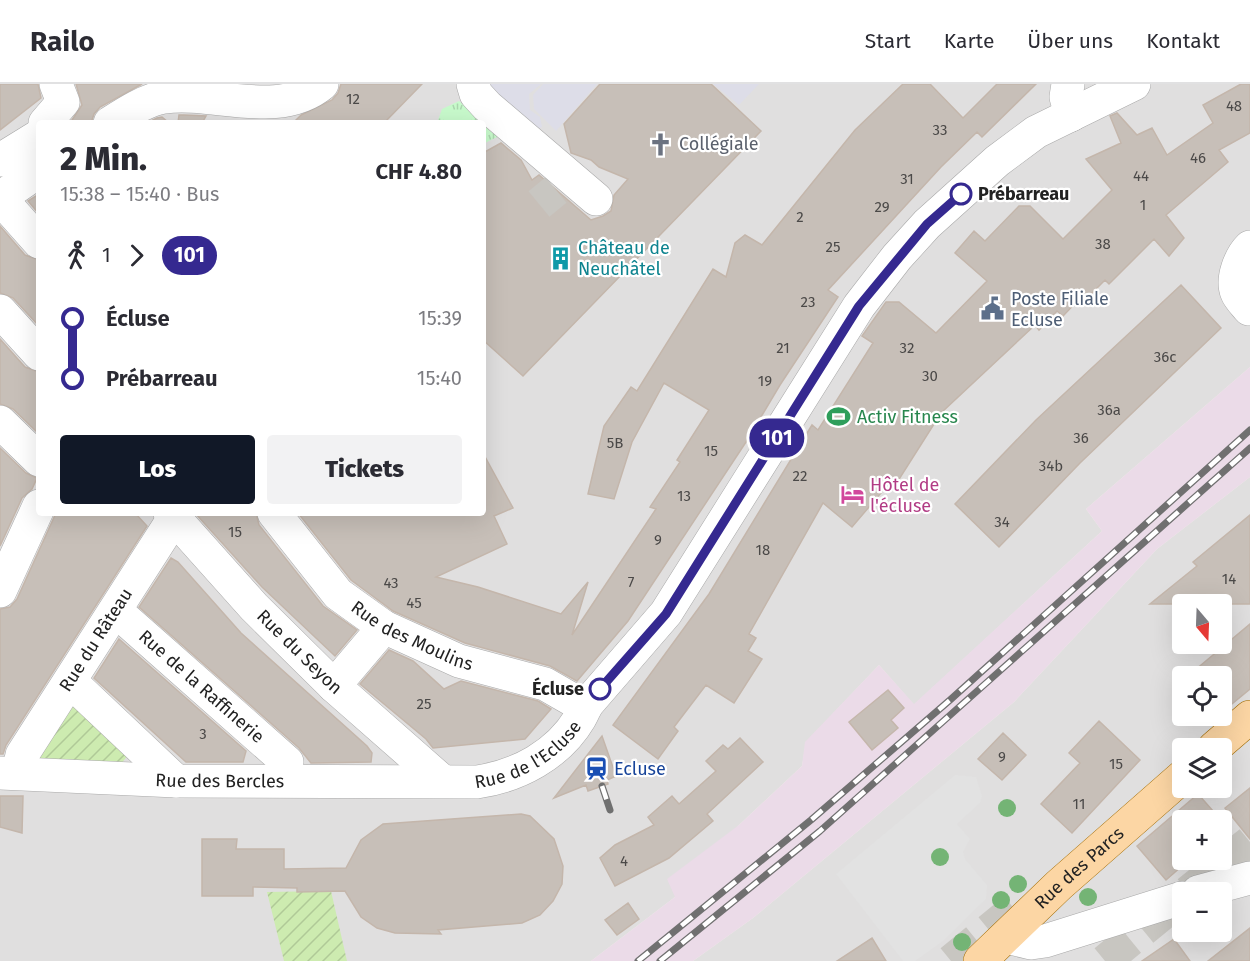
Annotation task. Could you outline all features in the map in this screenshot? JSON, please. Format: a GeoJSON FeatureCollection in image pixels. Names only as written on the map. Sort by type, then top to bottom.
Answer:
{"type":"FeatureCollection","features":[{"type":"Feature","properties":{"kind":"main road"},"geometry":{"type":"LineString","coordinates":[[1226,738],[1250,717]]}},
{"type":"Feature","properties":{"kind":"main road","name":"Rue des Parcs"},"geometry":{"type":"LineString","coordinates":[[980,961],[1059,885],[1172,786]]}},
{"type":"Feature","properties":{"kind":"street"},"geometry":{"type":"LineString","coordinates":[[48,120],[63,102],[56,84]]}},
{"type":"Feature","properties":{"kind":"street"},"geometry":{"type":"LineString","coordinates":[[116,120],[162,96],[246,101],[277,92],[322,84]]}},
{"type":"Feature","properties":{"kind":"street"},"geometry":{"type":"LineString","coordinates":[[473,84],[476,94],[487,106],[547,141],[561,183],[596,199]]}},
{"type":"Feature","properties":{"kind":"street","name":"Rue de l'Ecluse"},"geometry":{"type":"LineString","coordinates":[[441,780],[477,782],[510,776],[557,746],[580,718],[585,707],[666,614],[859,306],[897,257],[927,224],[997,161],[1036,132],[1069,100],[1134,84]]}},
{"type":"Feature","properties":{"kind":"street"},"geometry":{"type":"LineString","coordinates":[[0,160],[36,138]]}},
{"type":"Feature","properties":{"kind":"street"},"geometry":{"type":"LineString","coordinates":[[36,173],[0,198],[36,239]]}},
{"type":"Feature","properties":{"kind":"street"},"geometry":{"type":"LineString","coordinates":[[1249,309],[1236,291],[1237,272],[1243,254],[1250,247]]}},
{"type":"Feature","properties":{"kind":"street"},"geometry":{"type":"LineString","coordinates":[[0,311],[36,351]]}},
{"type":"Feature","properties":{"kind":"street"},"geometry":{"type":"LineString","coordinates":[[0,422],[36,457]]}},
{"type":"Feature","properties":{"kind":"street"},"geometry":{"type":"LineString","coordinates":[[0,591],[36,513]]}},
{"type":"Feature","properties":{"kind":"street","name":"Rue du Râteau"},"geometry":{"type":"LineString","coordinates":[[14,764],[116,611],[171,516]]}},
{"type":"Feature","properties":{"kind":"street","name":"Rue du Seyon"},"geometry":{"type":"LineString","coordinates":[[173,516],[254,608],[334,686],[441,780]]}},
{"type":"Feature","properties":{"kind":"street","name":"Rue des Moulins"},"geometry":{"type":"LineString","coordinates":[[276,516],[338,594],[384,627],[459,661],[545,684],[585,707]]}},
{"type":"Feature","properties":{"kind":"street","name":"Rue de la Raffinerie"},"geometry":{"type":"LineString","coordinates":[[116,611],[255,743],[287,762]]}},
{"type":"Feature","properties":{"kind":"street"},"geometry":{"type":"LineString","coordinates":[[334,686],[384,627]]}},
{"type":"Feature","properties":{"kind":"street"},"geometry":{"type":"LineString","coordinates":[[70,681],[176,781]]}},
{"type":"Feature","properties":{"kind":"street","name":"Rue des Bercles"},"geometry":{"type":"LineString","coordinates":[[14,764],[176,781],[355,783],[441,780]]}},
{"type":"Feature","properties":{"kind":"street"},"geometry":{"type":"LineString","coordinates":[[1232,883],[1250,878]]}},
{"type":"Feature","properties":{"kind":"street"},"geometry":{"type":"LineString","coordinates":[[1006,937],[1031,943],[1046,941],[1172,901]]}},
{"type":"Feature","properties":{"kind":"shaded area"},"geometry":{"type":"Polygon","coordinates":[[[0,84],[1250,84],[1250,367],[1086,509],[1102,531],[914,705],[879,665],[806,742],[802,766],[739,825],[675,897],[591,961],[0,961],[0,84]]]}},
{"type":"Feature","properties":{"kind":"shaded area"},"geometry":{"type":"Polygon","coordinates":[[[489,84],[541,84],[529,94],[530,110],[540,117],[542,127],[537,129],[491,91],[489,84]]]}},
{"type":"Feature","properties":{"kind":"shaded area"},"geometry":{"type":"Polygon","coordinates":[[[543,84],[597,84],[556,131],[534,109],[533,95],[543,84]]]}},
{"type":"Feature","properties":{"kind":"shaded area"},"geometry":{"type":"Polygon","coordinates":[[[713,84],[759,84],[739,105],[713,84]]]}},
{"type":"Feature","properties":{"kind":"shaded area"},"geometry":{"type":"Polygon","coordinates":[[[1250,367],[1250,477],[1157,549],[1014,702],[753,918],[693,961],[591,961],[675,897],[667,879],[739,825],[802,766],[805,742],[879,665],[914,704],[1102,531],[1086,509],[1250,367]]]}},
{"type":"Feature","properties":{"kind":"shaded area"},"geometry":{"type":"Polygon","coordinates":[[[1250,477],[1250,961],[693,961],[753,918],[1014,702],[1157,549],[1250,477]]]}},
{"type":"Feature","properties":{"kind":"shaded area"},"geometry":{"type":"Polygon","coordinates":[[[955,775],[976,777],[982,796],[980,803],[957,824],[970,839],[963,852],[965,859],[987,885],[986,899],[943,941],[915,961],[903,961],[836,874],[955,775]]]}},
{"type":"Feature","properties":{"kind":"green space"},"geometry":{"type":"Polygon","coordinates":[[[459,101],[481,120],[438,120],[442,109],[459,101]]]}},
{"type":"Feature","properties":{"kind":"green space"},"geometry":{"type":"Polygon","coordinates":[[[486,125],[499,136],[486,142],[486,125]]]}},
{"type":"Feature","properties":{"kind":"green space"},"geometry":{"type":"Polygon","coordinates":[[[69,703],[128,755],[121,764],[43,763],[36,753],[69,703]]]}},
{"type":"Feature","properties":{"kind":"green space"},"geometry":{"type":"Polygon","coordinates":[[[331,891],[347,961],[284,961],[267,892],[331,891]]]}},
{"type":"Feature","properties":{"kind":"building"},"geometry":{"type":"Polygon","coordinates":[[[0,84],[38,84],[41,98],[0,130],[0,84]]]}},
{"type":"Feature","properties":{"kind":"building"},"geometry":{"type":"Polygon","coordinates":[[[76,84],[142,84],[100,107],[92,120],[72,120],[82,105],[76,84]]]}},
{"type":"Feature","properties":{"kind":"building"},"geometry":{"type":"Polygon","coordinates":[[[341,84],[422,84],[387,120],[296,120],[301,115],[332,100],[341,84]]]}},
{"type":"Feature","properties":{"kind":"building","name":"Château de Neuchâtel"},"geometry":{"type":"Polygon","coordinates":[[[600,84],[711,84],[761,131],[523,376],[486,343],[486,151],[501,143],[521,160],[532,180],[539,175],[591,220],[603,216],[611,211],[614,195],[628,179],[599,167],[591,160],[571,153],[564,124],[600,84]]]}},
{"type":"Feature","properties":{"kind":"building"},"geometry":{"type":"Polygon","coordinates":[[[903,84],[930,84],[963,118],[997,84],[1036,84],[982,137],[977,132],[941,167],[828,290],[838,297],[780,385],[746,442],[628,621],[577,681],[550,666],[465,643],[393,611],[351,580],[300,516],[486,516],[486,458],[513,508],[494,516],[507,544],[436,577],[478,587],[561,614],[588,582],[572,635],[656,509],[650,507],[680,462],[677,460],[709,410],[664,383],[632,442],[614,499],[588,494],[604,426],[631,387],[637,391],[713,269],[726,277],[735,243],[745,235],[762,245],[855,130],[903,84]]]}},
{"type":"Feature","properties":{"kind":"building"},"geometry":{"type":"Polygon","coordinates":[[[1241,84],[1250,84],[1250,133],[1219,150],[1228,162],[1166,215],[1184,238],[1169,256],[1154,239],[1109,284],[1105,280],[1086,299],[1083,295],[1063,316],[1057,311],[1039,330],[1035,325],[941,413],[896,484],[892,480],[852,527],[823,503],[749,634],[756,638],[748,651],[762,659],[734,703],[706,685],[674,727],[678,731],[658,759],[613,725],[709,594],[812,425],[818,430],[873,343],[862,336],[886,302],[899,302],[936,333],[987,281],[955,253],[974,231],[985,241],[1019,206],[1030,206],[1063,239],[1112,190],[1086,159],[1121,143],[1110,116],[1117,113],[1137,135],[1152,128],[1167,155],[1213,123],[1203,105],[1241,84]]]}},
{"type":"Feature","properties":{"kind":"building"},"geometry":{"type":"Polygon","coordinates":[[[179,115],[206,116],[204,120],[178,120],[179,115]]]}},
{"type":"Feature","properties":{"kind":"building"},"geometry":{"type":"Polygon","coordinates":[[[36,196],[36,210],[28,201],[36,196]]]}},
{"type":"Feature","properties":{"kind":"building"},"geometry":{"type":"Polygon","coordinates":[[[0,226],[25,255],[36,259],[36,323],[13,298],[0,293],[0,226]]]}},
{"type":"Feature","properties":{"kind":"building"},"geometry":{"type":"Polygon","coordinates":[[[1181,285],[1221,328],[1080,463],[999,547],[955,504],[1036,420],[1181,285]]]}},
{"type":"Feature","properties":{"kind":"building"},"geometry":{"type":"Polygon","coordinates":[[[0,339],[25,367],[36,371],[36,431],[13,409],[0,404],[0,339]]]}},
{"type":"Feature","properties":{"kind":"building"},"geometry":{"type":"Polygon","coordinates":[[[0,448],[26,473],[36,478],[36,480],[32,489],[22,498],[0,546],[0,448]]]}},
{"type":"Feature","properties":{"kind":"building"},"geometry":{"type":"Polygon","coordinates":[[[1250,515],[1250,604],[1232,604],[1232,594],[1172,594],[1172,604],[1150,604],[1197,566],[1193,562],[1250,515]]]}},
{"type":"Feature","properties":{"kind":"building"},"geometry":{"type":"Polygon","coordinates":[[[55,516],[138,516],[147,526],[6,745],[3,754],[0,754],[0,609],[10,607],[17,599],[55,516]]]}},
{"type":"Feature","properties":{"kind":"building"},"geometry":{"type":"Polygon","coordinates":[[[198,516],[257,516],[259,525],[323,606],[357,630],[335,656],[262,587],[198,516]]]}},
{"type":"Feature","properties":{"kind":"building"},"geometry":{"type":"Polygon","coordinates":[[[171,558],[178,562],[241,633],[367,746],[372,753],[371,762],[311,763],[299,748],[139,607],[171,558]]]}},
{"type":"Feature","properties":{"kind":"building"},"geometry":{"type":"Polygon","coordinates":[[[1250,624],[1250,689],[1232,704],[1232,666],[1200,666],[1214,654],[1232,654],[1232,639],[1250,624]]]}},
{"type":"Feature","properties":{"kind":"building"},"geometry":{"type":"Polygon","coordinates":[[[119,639],[246,751],[243,762],[186,762],[94,678],[119,639]]]}},
{"type":"Feature","properties":{"kind":"building"},"geometry":{"type":"Polygon","coordinates":[[[389,650],[413,661],[444,689],[461,681],[538,701],[551,709],[525,739],[433,748],[426,739],[360,684],[389,650]]]}},
{"type":"Feature","properties":{"kind":"building"},"geometry":{"type":"Polygon","coordinates":[[[888,690],[904,708],[891,720],[898,728],[872,750],[849,722],[888,690]]]}},
{"type":"Feature","properties":{"kind":"building"},"geometry":{"type":"Polygon","coordinates":[[[1099,721],[1140,760],[1072,833],[1041,804],[1080,763],[1069,753],[1099,721]]]}},
{"type":"Feature","properties":{"kind":"building"},"geometry":{"type":"Polygon","coordinates":[[[1003,733],[1026,755],[1002,780],[978,759],[1003,733]]]}},
{"type":"Feature","properties":{"kind":"building"},"geometry":{"type":"Polygon","coordinates":[[[602,736],[616,776],[607,780],[608,784],[588,791],[586,785],[554,798],[602,736]]]}},
{"type":"Feature","properties":{"kind":"building"},"geometry":{"type":"Polygon","coordinates":[[[740,738],[763,762],[707,814],[713,821],[669,858],[615,886],[600,858],[615,845],[654,825],[648,817],[672,796],[679,804],[716,771],[706,761],[723,745],[728,749],[740,738]]]}},
{"type":"Feature","properties":{"kind":"building"},"geometry":{"type":"Polygon","coordinates":[[[1250,788],[1250,839],[1232,817],[1232,810],[1225,808],[1250,788]]]}},
{"type":"Feature","properties":{"kind":"building"},"geometry":{"type":"Polygon","coordinates":[[[0,796],[23,796],[22,833],[0,827],[0,796]]]}},
{"type":"Feature","properties":{"kind":"building"},"geometry":{"type":"Polygon","coordinates":[[[1193,798],[1202,798],[1212,810],[1179,810],[1193,798]]]}},
{"type":"Feature","properties":{"kind":"building"},"geometry":{"type":"Polygon","coordinates":[[[521,814],[530,816],[554,839],[563,866],[562,884],[553,901],[540,915],[522,923],[438,930],[441,934],[395,933],[377,928],[361,917],[345,891],[297,892],[297,888],[253,887],[253,896],[202,896],[202,839],[237,839],[236,849],[284,849],[284,869],[346,868],[361,840],[383,824],[521,814]]]}},
{"type":"Feature","properties":{"kind":"building"},"geometry":{"type":"Polygon","coordinates":[[[1172,816],[1172,870],[1177,870],[1166,880],[1137,846],[1172,816]]]}},
{"type":"Feature","properties":{"kind":"building"},"geometry":{"type":"Polygon","coordinates":[[[628,903],[639,919],[617,935],[605,920],[628,903]]]}},
{"type":"Feature","properties":{"kind":"building"},"geometry":{"type":"Polygon","coordinates":[[[1250,928],[1250,961],[1208,961],[1250,928]]]}},
{"type":"Feature","properties":{"kind":"building"},"geometry":{"type":"Polygon","coordinates":[[[872,938],[886,961],[837,961],[872,938]]]}},
{"type":"Feature","properties":{"kind":"building"},"geometry":{"type":"Polygon","coordinates":[[[1172,940],[1176,942],[1190,961],[1142,961],[1172,940]]]}},
{"type":"Feature","properties":{"kind":"tunnel"},"geometry":{"type":"LineString","coordinates":[[539,204],[556,190]]}},
{"type":"Feature","properties":{"kind":"tunnel"},"geometry":{"type":"LineString","coordinates":[[1200,882],[1250,842]]}},
{"type":"Feature","properties":{"kind":"tunnel"},"geometry":{"type":"LineString","coordinates":[[951,961],[1022,903]]}},
{"type":"Feature","properties":{"kind":"tunnel"},"geometry":{"type":"LineString","coordinates":[[1105,961],[1172,906]]}},
{"type":"Feature","properties":{"kind":"railway"},"geometry":{"type":"LineString","coordinates":[[638,961],[811,820],[950,700],[1250,430]]}},
{"type":"Feature","properties":{"kind":"railway"},"geometry":{"type":"LineString","coordinates":[[660,961],[820,831],[1250,448]]}},
{"type":"Feature","properties":{"kind":"railway"},"geometry":{"type":"LineString","coordinates":[[602,786],[610,810]]}},
{"type":"Feature","properties":{"kind":"bus line","name":"101"},"geometry":{"type":"LineString","coordinates":[[600,689],[666,614],[859,306],[897,257],[927,224],[961,194]]}},
{"type":"Feature","properties":{"kind":"place","name":"Collégiale"},"geometry":{"type":"Point","coordinates":[661,144]}},
{"type":"Feature","properties":{"kind":"place","name":"Prébarreau"},"geometry":{"type":"Point","coordinates":[961,194]}},
{"type":"Feature","properties":{"kind":"place","name":"Château de Neuchâtel"},"geometry":{"type":"Point","coordinates":[560,258]}},
{"type":"Feature","properties":{"kind":"place","name":"Poste Filiale Ecluse"},"geometry":{"type":"Point","coordinates":[993,309]}},
{"type":"Feature","properties":{"kind":"place","name":"Activ Fitness"},"geometry":{"type":"Point","coordinates":[839,417]}},
{"type":"Feature","properties":{"kind":"place","name":"Hôtel de l'écluse"},"geometry":{"type":"Point","coordinates":[852,495]}},
{"type":"Feature","properties":{"kind":"place","name":"Écluse"},"geometry":{"type":"Point","coordinates":[600,689]}},
{"type":"Feature","properties":{"kind":"place","name":"Ecluse"},"geometry":{"type":"Point","coordinates":[596,769]}}]}
